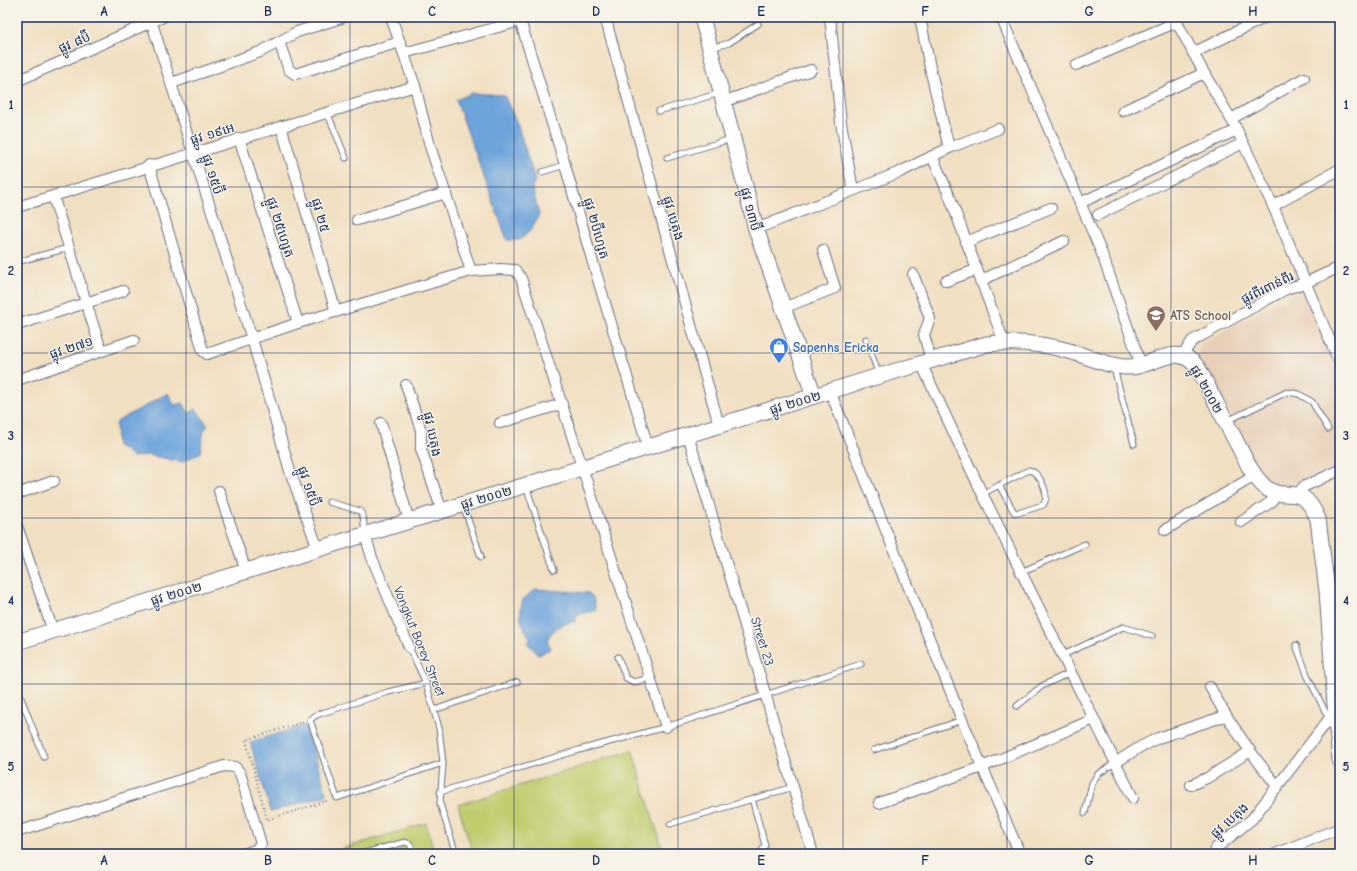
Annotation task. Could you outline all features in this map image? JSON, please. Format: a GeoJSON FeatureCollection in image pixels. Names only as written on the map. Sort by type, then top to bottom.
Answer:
{"type":"FeatureCollection","features":[{"type":"Feature","properties":{"kind":"street","name":"ផ្លូវ ៨ប៊ី"},"geometry":{"type":"LineString","coordinates":[[17,81],[151,19],[163,17]]}},
{"type":"Feature","properties":{"kind":"street"},"geometry":{"type":"LineString","coordinates":[[172,83],[260,52],[297,32],[344,17]]}},
{"type":"Feature","properties":{"kind":"street"},"geometry":{"type":"LineString","coordinates":[[391,17],[415,86],[430,146],[471,271]]}},
{"type":"Feature","properties":{"kind":"street","name":"ផ្លូវ បេតុង"},"geometry":{"type":"LineString","coordinates":[[605,17],[719,425]]}},
{"type":"Feature","properties":{"kind":"street","name":"ផ្លូវ ១៣ប៊ី"},"geometry":{"type":"LineString","coordinates":[[702,17],[756,229],[814,396]]}},
{"type":"Feature","properties":{"kind":"street"},"geometry":{"type":"LineString","coordinates":[[832,17],[840,117],[853,190]]}},
{"type":"Feature","properties":{"kind":"street"},"geometry":{"type":"LineString","coordinates":[[920,17],[930,68],[949,148]]}},
{"type":"Feature","properties":{"kind":"street"},"geometry":{"type":"LineString","coordinates":[[1001,17],[1102,254],[1142,365]]}},
{"type":"Feature","properties":{"kind":"street"},"geometry":{"type":"LineString","coordinates":[[1193,53],[1266,17]]}},
{"type":"Feature","properties":{"kind":"street","name":"ផ្លូវ ១៥ប៊ី"},"geometry":{"type":"LineString","coordinates":[[151,19],[252,339],[290,471],[318,549]]}},
{"type":"Feature","properties":{"kind":"street"},"geometry":{"type":"LineString","coordinates":[[404,53],[520,19]]}},
{"type":"Feature","properties":{"kind":"street","name":"ផ្លូវ ២ប៊ីហ្សេត"},"geometry":{"type":"LineString","coordinates":[[520,19],[566,165],[588,246],[648,447]]}},
{"type":"Feature","properties":{"kind":"street"},"geometry":{"type":"LineString","coordinates":[[1076,65],[1176,20],[1204,73],[1237,130],[1273,206],[1340,364]]}},
{"type":"Feature","properties":{"kind":"street"},"geometry":{"type":"LineString","coordinates":[[279,42],[289,70],[295,74],[400,42]]}},
{"type":"Feature","properties":{"kind":"street"},"geometry":{"type":"LineString","coordinates":[[722,97],[811,70]]}},
{"type":"Feature","properties":{"kind":"street"},"geometry":{"type":"LineString","coordinates":[[1123,111],[1204,73]]}},
{"type":"Feature","properties":{"kind":"street"},"geometry":{"type":"LineString","coordinates":[[1231,119],[1304,78]]}},
{"type":"Feature","properties":{"kind":"street","name":"ផ្លូវ ១៩អេ"},"geometry":{"type":"LineString","coordinates":[[17,207],[239,138],[415,86]]}},
{"type":"Feature","properties":{"kind":"street","name":"ផ្លូវ ២៥"},"geometry":{"type":"LineString","coordinates":[[281,126],[336,312]]}},
{"type":"Feature","properties":{"kind":"street"},"geometry":{"type":"LineString","coordinates":[[756,229],[900,172],[949,148],[998,129]]}},
{"type":"Feature","properties":{"kind":"street"},"geometry":{"type":"LineString","coordinates":[[1080,203],[1237,130]]}},
{"type":"Feature","properties":{"kind":"street","name":"ផ្លូវ ២៥ហ្សេត"},"geometry":{"type":"LineString","coordinates":[[239,138],[298,323]]}},
{"type":"Feature","properties":{"kind":"street"},"geometry":{"type":"LineString","coordinates":[[1098,215],[1243,143]]}},
{"type":"Feature","properties":{"kind":"street"},"geometry":{"type":"LineString","coordinates":[[932,156],[949,195],[1004,342]]}},
{"type":"Feature","properties":{"kind":"street"},"geometry":{"type":"LineString","coordinates":[[149,166],[203,351],[207,354],[298,323],[471,271],[501,268],[515,270],[521,278],[666,727]]}},
{"type":"Feature","properties":{"kind":"street"},"geometry":{"type":"LineString","coordinates":[[1273,206],[1340,169]]}},
{"type":"Feature","properties":{"kind":"street"},"geometry":{"type":"LineString","coordinates":[[357,220],[446,193]]}},
{"type":"Feature","properties":{"kind":"street"},"geometry":{"type":"LineString","coordinates":[[53,196],[101,350]]}},
{"type":"Feature","properties":{"kind":"street"},"geometry":{"type":"LineString","coordinates":[[966,242],[1051,208]]}},
{"type":"Feature","properties":{"kind":"street"},"geometry":{"type":"LineString","coordinates":[[980,281],[1064,241]]}},
{"type":"Feature","properties":{"kind":"street"},"geometry":{"type":"LineString","coordinates":[[783,308],[835,288],[822,250]]}},
{"type":"Feature","properties":{"kind":"street","name":"ផ្លូវពីរពាន់ពីរ"},"geometry":{"type":"LineString","coordinates":[[1183,355],[1192,341],[1286,289],[1305,283],[1340,267]]}},
{"type":"Feature","properties":{"kind":"street"},"geometry":{"type":"LineString","coordinates":[[946,281],[976,270]]}},
{"type":"Feature","properties":{"kind":"street"},"geometry":{"type":"LineString","coordinates":[[913,274],[930,318],[924,335],[926,361],[982,494],[1133,798]]}},
{"type":"Feature","properties":{"kind":"street"},"geometry":{"type":"LineString","coordinates":[[17,325],[124,291]]}},
{"type":"Feature","properties":{"kind":"street","name":"ផ្លុវ ២៧១"},"geometry":{"type":"LineString","coordinates":[[17,380],[101,350],[134,340]]}},
{"type":"Feature","properties":{"kind":"street","name":"ផ្លូវ ២០០២"},"geometry":{"type":"LineString","coordinates":[[17,642],[926,361],[987,344],[1004,342],[1030,343],[1068,351],[1114,366],[1127,367],[1142,365],[1172,355],[1183,355],[1193,362],[1198,368],[1254,476],[1270,491],[1276,493]]}},
{"type":"Feature","properties":{"kind":"street","name":"ផ្លូវ បេតុង"},"geometry":{"type":"LineString","coordinates":[[406,385],[421,430],[421,449],[442,510]]}},
{"type":"Feature","properties":{"kind":"street"},"geometry":{"type":"LineString","coordinates":[[830,391],[962,720],[1020,854]]}},
{"type":"Feature","properties":{"kind":"street"},"geometry":{"type":"LineString","coordinates":[[500,423],[562,404]]}},
{"type":"Feature","properties":{"kind":"street"},"geometry":{"type":"LineString","coordinates":[[381,423],[409,521]]}},
{"type":"Feature","properties":{"kind":"street","name":"Street 23"},"geometry":{"type":"LineString","coordinates":[[688,435],[814,854]]}},
{"type":"Feature","properties":{"kind":"street"},"geometry":{"type":"LineString","coordinates":[[1298,494],[1303,487],[1340,470]]}},
{"type":"Feature","properties":{"kind":"street"},"geometry":{"type":"LineString","coordinates":[[1165,530],[1254,476]]}},
{"type":"Feature","properties":{"kind":"street"},"geometry":{"type":"LineString","coordinates":[[17,494],[54,481]]}},
{"type":"Feature","properties":{"kind":"street"},"geometry":{"type":"LineString","coordinates":[[219,491],[246,571]]}},
{"type":"Feature","properties":{"kind":"street"},"geometry":{"type":"LineString","coordinates":[[1241,522],[1271,502],[1276,493],[1298,494],[1306,499],[1314,509],[1321,531],[1340,760]]}},
{"type":"Feature","properties":{"kind":"street"},"geometry":{"type":"LineString","coordinates":[[17,526],[53,630]]}},
{"type":"Feature","properties":{"kind":"street","name":"Vongkut Borey Street"},"geometry":{"type":"LineString","coordinates":[[365,534],[372,558],[410,647]]}},
{"type":"Feature","properties":{"kind":"street"},"geometry":{"type":"LineString","coordinates":[[1210,687],[1225,716],[1249,752],[1278,786]]}},
{"type":"Feature","properties":{"kind":"street","name":"ផ្លូវ បេតុង"},"geometry":{"type":"LineString","coordinates":[[1214,854],[1215,849],[1252,819],[1335,711]]}},
{"type":"Feature","properties":{"kind":"street"},"geometry":{"type":"LineString","coordinates":[[1115,763],[1140,746],[1158,738],[1225,716]]}},
{"type":"Feature","properties":{"kind":"street"},"geometry":{"type":"LineString","coordinates":[[879,803],[982,768],[1094,719]]}},
{"type":"Feature","properties":{"kind":"street"},"geometry":{"type":"LineString","coordinates":[[1191,785],[1207,778],[1249,752]]}},
{"type":"Feature","properties":{"kind":"street"},"geometry":{"type":"LineString","coordinates":[[17,832],[224,766],[235,767],[240,773],[261,844],[255,850],[243,854]]}},
{"type":"Feature","properties":{"kind":"street"},"geometry":{"type":"LineString","coordinates":[[1275,854],[1340,828]]}},
{"type":"Feature","properties":{"kind":"lane"},"geometry":{"type":"LineString","coordinates":[[710,49],[729,43],[758,24]]}},
{"type":"Feature","properties":{"kind":"lane"},"geometry":{"type":"LineString","coordinates":[[659,112],[722,97]]}},
{"type":"Feature","properties":{"kind":"lane"},"geometry":{"type":"LineString","coordinates":[[327,112],[346,158]]}},
{"type":"Feature","properties":{"kind":"lane"},"geometry":{"type":"LineString","coordinates":[[667,158],[732,139]]}},
{"type":"Feature","properties":{"kind":"lane"},"geometry":{"type":"LineString","coordinates":[[542,172],[566,165]]}},
{"type":"Feature","properties":{"kind":"lane"},"geometry":{"type":"LineString","coordinates":[[17,262],[68,248]]}},
{"type":"Feature","properties":{"kind":"lane"},"geometry":{"type":"LineString","coordinates":[[866,339],[879,376]]}},
{"type":"Feature","properties":{"kind":"lane"},"geometry":{"type":"LineString","coordinates":[[1114,366],[1134,444]]}},
{"type":"Feature","properties":{"kind":"lane"},"geometry":{"type":"LineString","coordinates":[[1225,422],[1287,392],[1299,394],[1312,402],[1328,429]]}},
{"type":"Feature","properties":{"kind":"lane"},"geometry":{"type":"LineString","coordinates":[[982,494],[999,485],[1029,470],[1034,471],[1038,475],[1047,496],[1046,502],[1043,505],[1018,513],[1014,512],[999,485]]}},
{"type":"Feature","properties":{"kind":"lane"},"geometry":{"type":"LineString","coordinates":[[526,485],[554,570]]}},
{"type":"Feature","properties":{"kind":"lane"},"geometry":{"type":"LineString","coordinates":[[328,502],[360,511],[363,516],[365,534]]}},
{"type":"Feature","properties":{"kind":"lane"},"geometry":{"type":"LineString","coordinates":[[463,504],[481,557]]}},
{"type":"Feature","properties":{"kind":"lane"},"geometry":{"type":"LineString","coordinates":[[1021,572],[1085,544]]}},
{"type":"Feature","properties":{"kind":"lane"},"geometry":{"type":"LineString","coordinates":[[1063,655],[1123,627],[1152,636]]}},
{"type":"Feature","properties":{"kind":"lane"},"geometry":{"type":"LineString","coordinates":[[1296,645],[1308,677],[1335,711]]}},
{"type":"Feature","properties":{"kind":"lane","name":"Vongkut Borey Street"},"geometry":{"type":"LineString","coordinates":[[410,647],[426,683],[439,728],[443,763],[440,804],[456,854]]}},
{"type":"Feature","properties":{"kind":"lane"},"geometry":{"type":"LineString","coordinates":[[618,657],[626,678],[634,682],[650,678]]}},
{"type":"Feature","properties":{"kind":"lane"},"geometry":{"type":"LineString","coordinates":[[440,792],[579,750],[666,727],[861,664]]}},
{"type":"Feature","properties":{"kind":"lane"},"geometry":{"type":"LineString","coordinates":[[1017,706],[1042,686],[1071,672]]}},
{"type":"Feature","properties":{"kind":"lane"},"geometry":{"type":"LineString","coordinates":[[434,710],[517,682]]}},
{"type":"Feature","properties":{"kind":"lane"},"geometry":{"type":"LineString","coordinates":[[426,683],[388,692],[316,715],[310,720],[337,798],[443,763]]}},
{"type":"Feature","properties":{"kind":"lane"},"geometry":{"type":"LineString","coordinates":[[17,688],[44,757]]}},
{"type":"Feature","properties":{"kind":"lane"},"geometry":{"type":"LineString","coordinates":[[874,750],[962,720]]}},
{"type":"Feature","properties":{"kind":"lane"},"geometry":{"type":"LineString","coordinates":[[1085,813],[1092,783],[1098,774],[1115,763]]}},
{"type":"Feature","properties":{"kind":"lane"},"geometry":{"type":"LineString","coordinates":[[670,824],[793,787]]}},
{"type":"Feature","properties":{"kind":"lane"},"geometry":{"type":"LineString","coordinates":[[752,799],[765,844],[760,854]]}},
{"type":"Feature","properties":{"kind":"lane"},"geometry":{"type":"LineString","coordinates":[[361,854],[405,842],[410,844],[414,854]]}},
{"type":"Feature","properties":{"kind":"path"},"geometry":{"type":"LineString","coordinates":[[310,720],[246,740],[267,820],[337,798]]}},
{"type":"Feature","properties":{"kind":"shaded area"},"geometry":{"type":"Polygon","coordinates":[[[1295,293],[1303,293],[1309,299],[1340,377],[1340,465],[1278,490],[1267,483],[1197,354],[1201,344],[1295,293]]]}},
{"type":"Feature","properties":{"kind":"green space"},"geometry":{"type":"Polygon","coordinates":[[[632,750],[664,854],[473,854],[458,805],[632,750]]]}},
{"type":"Feature","properties":{"kind":"green space"},"geometry":{"type":"Polygon","coordinates":[[[426,823],[435,854],[326,854],[426,823]]]}},
{"type":"Feature","properties":{"kind":"water"},"geometry":{"type":"Polygon","coordinates":[[[472,93],[504,95],[517,123],[535,180],[532,187],[539,215],[530,231],[520,240],[507,240],[456,100],[472,93]]]}},
{"type":"Feature","properties":{"kind":"water"},"geometry":{"type":"Polygon","coordinates":[[[168,393],[174,405],[183,403],[189,413],[196,409],[208,426],[204,430],[200,453],[182,462],[148,455],[132,457],[125,450],[117,446],[116,424],[118,421],[168,393]]]}},
{"type":"Feature","properties":{"kind":"water"},"geometry":{"type":"Polygon","coordinates":[[[536,589],[589,593],[593,597],[596,610],[577,615],[575,622],[562,625],[554,630],[547,641],[551,648],[539,655],[528,644],[530,638],[524,628],[520,614],[523,599],[536,589]]]}},
{"type":"Feature","properties":{"kind":"water"},"geometry":{"type":"Polygon","coordinates":[[[306,725],[327,795],[271,812],[250,742],[306,725]]]}},
{"type":"Feature","properties":{"kind":"place","name":"ATS School"},"geometry":{"type":"Point","coordinates":[1156,332]}},
{"type":"Feature","properties":{"kind":"place","name":"Sapenhs Ericka"},"geometry":{"type":"Point","coordinates":[779,364]}}]}
